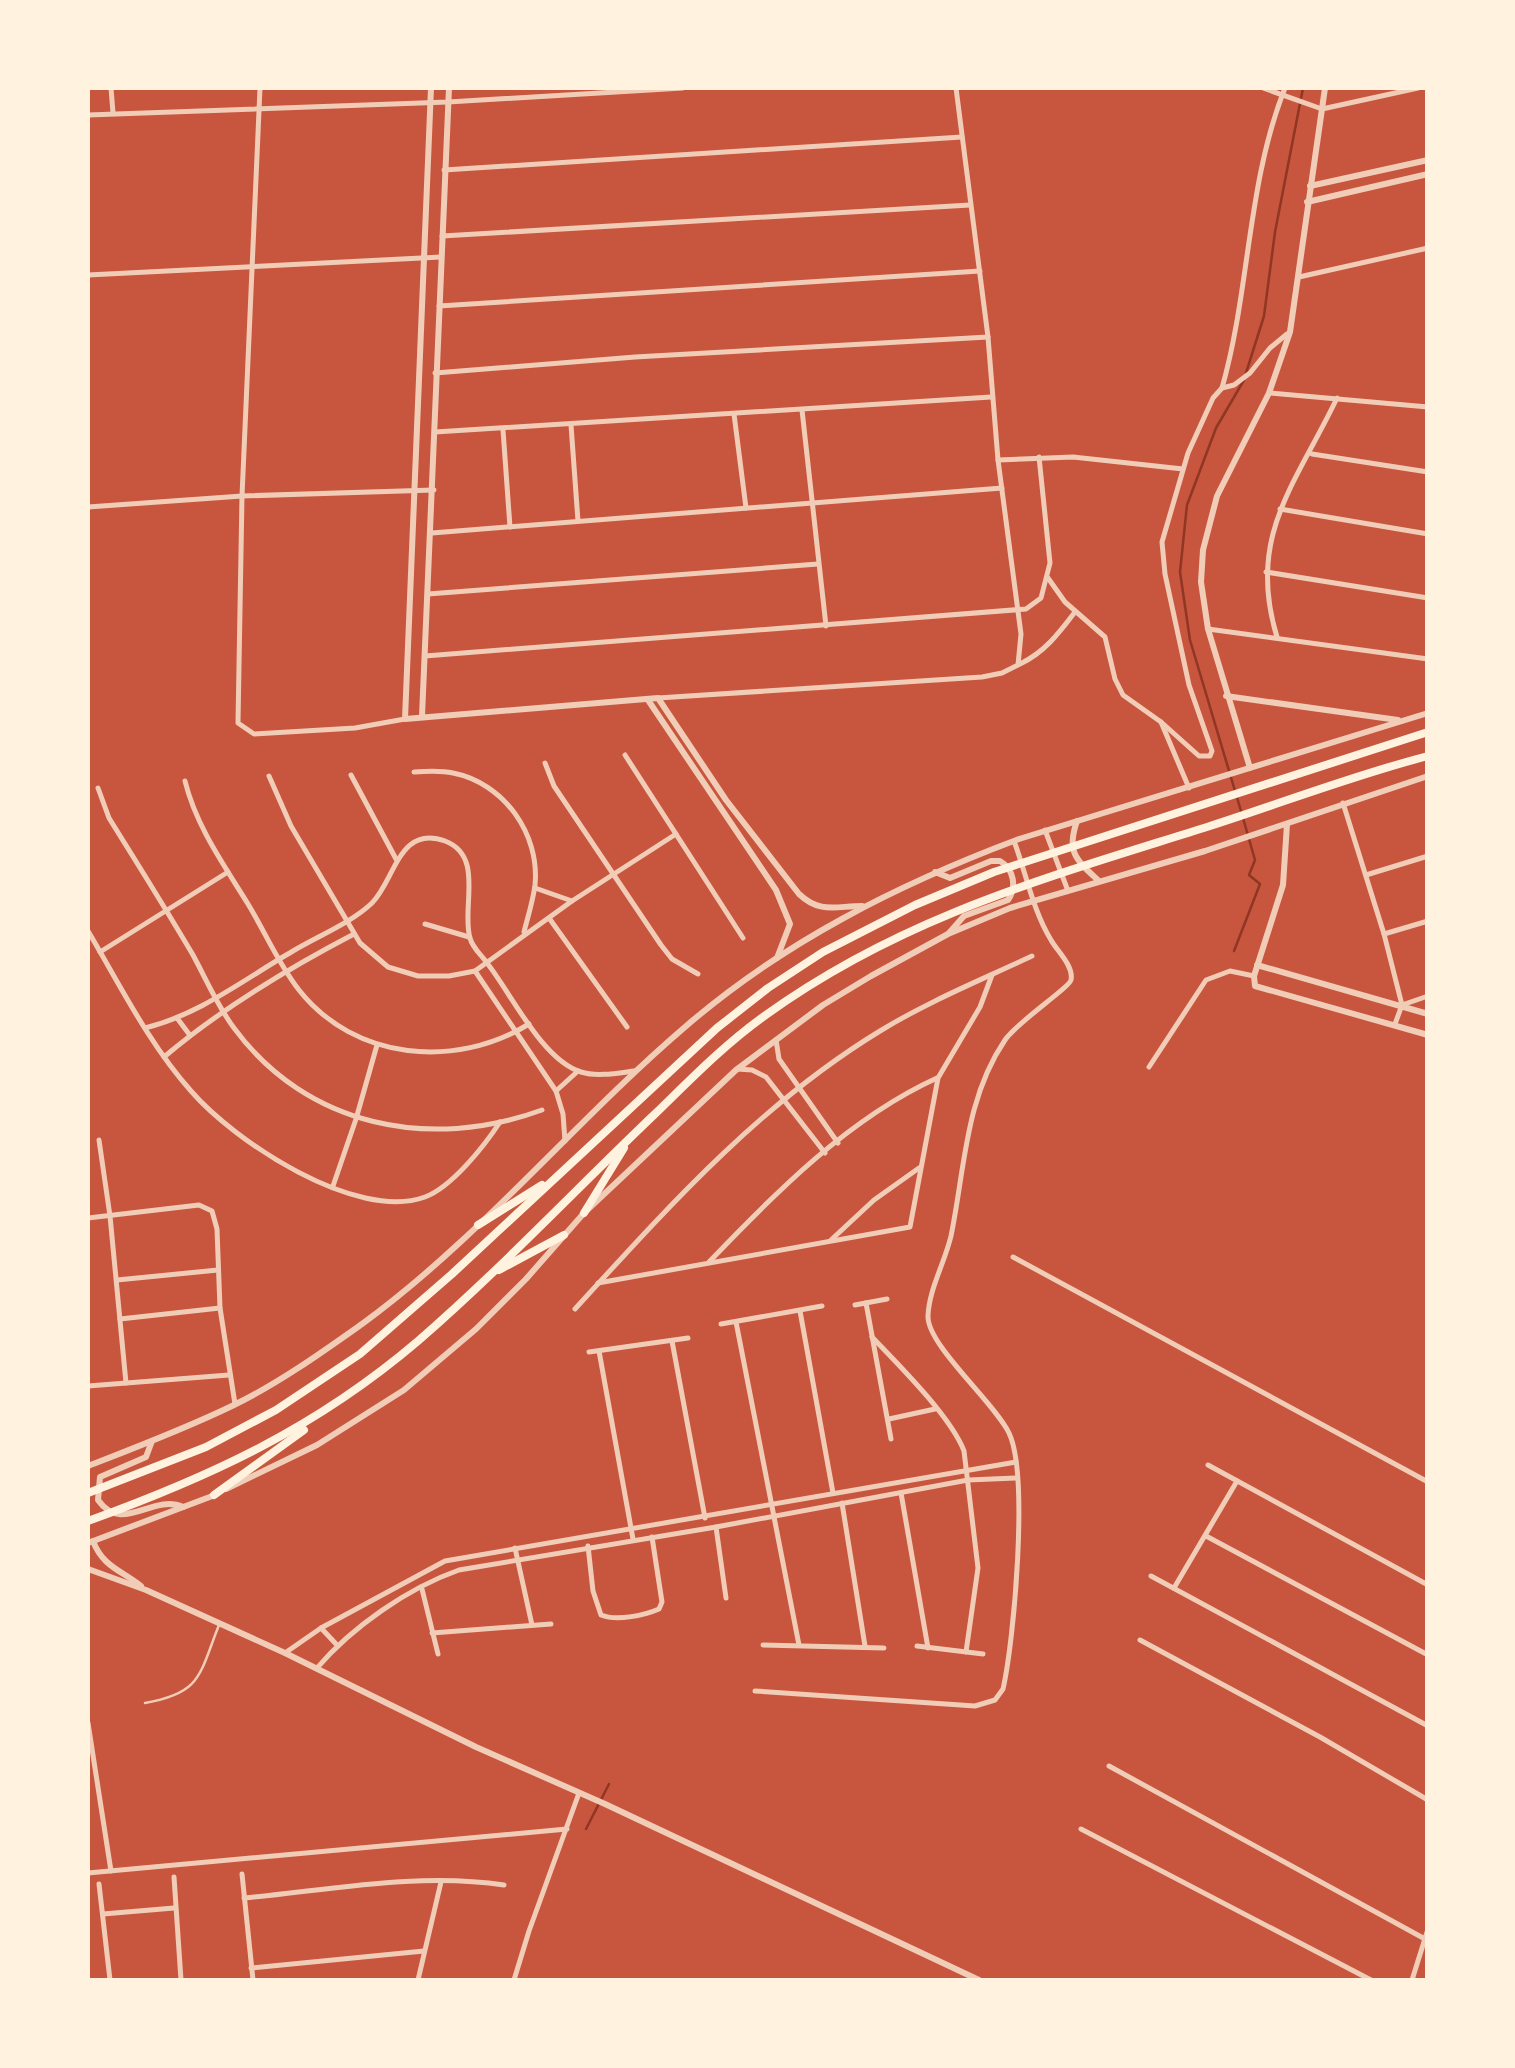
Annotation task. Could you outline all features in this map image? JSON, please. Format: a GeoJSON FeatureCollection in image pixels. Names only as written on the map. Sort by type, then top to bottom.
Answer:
{"type":"FeatureCollection","features":[{"type":"Feature","properties":{"kind":"main road"},"geometry":{"type":"LineString","coordinates":[[88,1493],[206,1447],[276,1410],[360,1354],[744,1006],[823,952],[915,905],[994,872],[1428,732]]}},
{"type":"Feature","properties":{"kind":"main road"},"geometry":{"type":"LineString","coordinates":[[88,1521],[190,1482],[300,1428],[418,1340],[737,1037],[783,1003],[875,947],[954,910],[1052,873],[1428,756]]}},
{"type":"Feature","properties":{"kind":"main road"},"geometry":{"type":"LineString","coordinates":[[584,1213],[632,1136]]}},
{"type":"Feature","properties":{"kind":"main road"},"geometry":{"type":"LineString","coordinates":[[478,1225],[559,1175]]}},
{"type":"Feature","properties":{"kind":"main road"},"geometry":{"type":"LineString","coordinates":[[490,1274],[564,1235]]}},
{"type":"Feature","properties":{"kind":"main road"},"geometry":{"type":"LineString","coordinates":[[214,1495],[345,1395]]}},
{"type":"Feature","properties":{"kind":"street"},"geometry":{"type":"LineString","coordinates":[[111,88],[113,113]]}},
{"type":"Feature","properties":{"kind":"street"},"geometry":{"type":"LineString","coordinates":[[260,88],[242,496],[238,723],[254,734],[355,728],[422,716],[982,677],[1002,674],[1046,648],[1076,612]]}},
{"type":"Feature","properties":{"kind":"street"},"geometry":{"type":"LineString","coordinates":[[405,719],[431,88]]}},
{"type":"Feature","properties":{"kind":"street"},"geometry":{"type":"LineString","coordinates":[[422,716],[449,88]]}},
{"type":"Feature","properties":{"kind":"street"},"geometry":{"type":"LineString","coordinates":[[88,114],[448,102],[593,90],[683,88]]}},
{"type":"Feature","properties":{"kind":"street"},"geometry":{"type":"LineString","coordinates":[[956,88],[1018,611],[1022,656],[1018,664]]}},
{"type":"Feature","properties":{"kind":"street"},"geometry":{"type":"LineString","coordinates":[[1263,88],[1284,90],[1322,109],[1418,88]]}},
{"type":"Feature","properties":{"kind":"street"},"geometry":{"type":"LineString","coordinates":[[1250,768],[1208,630],[1201,582],[1208,528],[1230,467],[1269,393],[1290,332],[1325,88]]}},
{"type":"Feature","properties":{"kind":"street"},"geometry":{"type":"LineString","coordinates":[[1048,578],[1076,612],[1104,637],[1123,695],[1162,722],[1199,756],[1210,756],[1212,752],[1189,685],[1162,542],[1184,469],[1213,398],[1222,388],[1259,182],[1284,90]]}},
{"type":"Feature","properties":{"kind":"street"},"geometry":{"type":"LineString","coordinates":[[444,170],[962,138]]}},
{"type":"Feature","properties":{"kind":"street"},"geometry":{"type":"LineString","coordinates":[[1310,186],[1428,160]]}},
{"type":"Feature","properties":{"kind":"street"},"geometry":{"type":"LineString","coordinates":[[1307,202],[1428,174]]}},
{"type":"Feature","properties":{"kind":"street"},"geometry":{"type":"LineString","coordinates":[[442,236],[970,205]]}},
{"type":"Feature","properties":{"kind":"street"},"geometry":{"type":"LineString","coordinates":[[1299,277],[1428,248]]}},
{"type":"Feature","properties":{"kind":"street"},"geometry":{"type":"LineString","coordinates":[[88,275],[441,256]]}},
{"type":"Feature","properties":{"kind":"street"},"geometry":{"type":"LineString","coordinates":[[438,306],[980,271]]}},
{"type":"Feature","properties":{"kind":"street"},"geometry":{"type":"LineString","coordinates":[[1222,388],[1234,385],[1250,373],[1270,348],[1290,332]]}},
{"type":"Feature","properties":{"kind":"street"},"geometry":{"type":"LineString","coordinates":[[435,373],[634,357],[988,337]]}},
{"type":"Feature","properties":{"kind":"street"},"geometry":{"type":"LineString","coordinates":[[1269,393],[1428,407]]}},
{"type":"Feature","properties":{"kind":"street"},"geometry":{"type":"LineString","coordinates":[[435,432],[991,396]]}},
{"type":"Feature","properties":{"kind":"street"},"geometry":{"type":"LineString","coordinates":[[1277,637],[1266,592],[1270,535],[1337,398]]}},
{"type":"Feature","properties":{"kind":"street"},"geometry":{"type":"LineString","coordinates":[[802,410],[826,626]]}},
{"type":"Feature","properties":{"kind":"street"},"geometry":{"type":"LineString","coordinates":[[734,414],[746,508]]}},
{"type":"Feature","properties":{"kind":"street"},"geometry":{"type":"LineString","coordinates":[[570,425],[578,521]]}},
{"type":"Feature","properties":{"kind":"street"},"geometry":{"type":"LineString","coordinates":[[503,429],[510,526]]}},
{"type":"Feature","properties":{"kind":"street"},"geometry":{"type":"LineString","coordinates":[[1311,454],[1428,472]]}},
{"type":"Feature","properties":{"kind":"street"},"geometry":{"type":"LineString","coordinates":[[424,656],[1018,611],[1033,606],[1041,598],[1048,578],[1040,458]]}},
{"type":"Feature","properties":{"kind":"street"},"geometry":{"type":"LineString","coordinates":[[998,460],[1105,459],[1184,469]]}},
{"type":"Feature","properties":{"kind":"street"},"geometry":{"type":"LineString","coordinates":[[432,533],[1002,488]]}},
{"type":"Feature","properties":{"kind":"street"},"geometry":{"type":"LineString","coordinates":[[88,508],[242,496],[434,490]]}},
{"type":"Feature","properties":{"kind":"street"},"geometry":{"type":"LineString","coordinates":[[1280,510],[1428,534]]}},
{"type":"Feature","properties":{"kind":"street"},"geometry":{"type":"LineString","coordinates":[[428,594],[818,564]]}},
{"type":"Feature","properties":{"kind":"street"},"geometry":{"type":"LineString","coordinates":[[1266,572],[1428,598]]}},
{"type":"Feature","properties":{"kind":"street"},"geometry":{"type":"LineString","coordinates":[[1208,630],[1428,659]]}},
{"type":"Feature","properties":{"kind":"street"},"geometry":{"type":"LineString","coordinates":[[1226,696],[1400,721]]}},
{"type":"Feature","properties":{"kind":"street"},"geometry":{"type":"LineString","coordinates":[[658,698],[726,800],[799,894],[824,910],[863,906]]}},
{"type":"Feature","properties":{"kind":"street"},"geometry":{"type":"LineString","coordinates":[[647,699],[781,900],[790,924],[776,958]]}},
{"type":"Feature","properties":{"kind":"street"},"geometry":{"type":"LineString","coordinates":[[88,1466],[235,1405],[364,1322],[478,1225],[637,1071],[718,1000],[776,958],[863,906],[1014,840],[1428,714]]}},
{"type":"Feature","properties":{"kind":"street"},"geometry":{"type":"LineString","coordinates":[[1162,722],[1189,788]]}},
{"type":"Feature","properties":{"kind":"street"},"geometry":{"type":"LineString","coordinates":[[625,755],[743,938]]}},
{"type":"Feature","properties":{"kind":"street"},"geometry":{"type":"LineString","coordinates":[[545,762],[554,786],[672,959],[698,974]]}},
{"type":"Feature","properties":{"kind":"street"},"geometry":{"type":"LineString","coordinates":[[414,772],[467,776],[512,808],[528,841],[535,888],[523,934]]}},
{"type":"Feature","properties":{"kind":"street"},"geometry":{"type":"LineString","coordinates":[[352,774],[396,860]]}},
{"type":"Feature","properties":{"kind":"street"},"geometry":{"type":"LineString","coordinates":[[269,776],[291,826],[355,933],[377,960],[402,973],[433,977],[476,970],[523,934],[676,834]]}},
{"type":"Feature","properties":{"kind":"street"},"geometry":{"type":"LineString","coordinates":[[146,1590],[109,1568],[90,1542],[214,1495],[317,1445],[404,1390],[476,1329],[584,1213],[736,1070],[871,976],[948,934],[1035,900],[1266,832],[1428,776]]}},
{"type":"Feature","properties":{"kind":"street"},"geometry":{"type":"LineString","coordinates":[[185,781],[193,809],[228,872],[299,990],[320,1011],[377,1044],[424,1052],[490,1045],[529,1024]]}},
{"type":"Feature","properties":{"kind":"street"},"geometry":{"type":"LineString","coordinates":[[98,788],[110,818],[232,1026],[287,1083],[332,1110],[389,1127],[456,1130],[542,1110]]}},
{"type":"Feature","properties":{"kind":"street"},"geometry":{"type":"LineString","coordinates":[[1344,803],[1402,1005],[1396,1024]]}},
{"type":"Feature","properties":{"kind":"street"},"geometry":{"type":"LineString","coordinates":[[1078,820],[1071,838],[1073,850],[1081,865],[1099,881]]}},
{"type":"Feature","properties":{"kind":"street"},"geometry":{"type":"LineString","coordinates":[[1286,824],[1283,884],[1254,976],[1256,986],[1428,1036]]}},
{"type":"Feature","properties":{"kind":"street"},"geometry":{"type":"LineString","coordinates":[[1045,830],[1068,890]]}},
{"type":"Feature","properties":{"kind":"street"},"geometry":{"type":"LineString","coordinates":[[145,1028],[177,1018],[217,997],[348,918],[373,902],[404,849],[423,839],[443,840],[457,849],[466,862],[470,938],[529,1024],[553,1052],[578,1071],[637,1071]]}},
{"type":"Feature","properties":{"kind":"street"},"geometry":{"type":"LineString","coordinates":[[755,1691],[963,1706],[995,1700],[1003,1689],[1018,1560],[1013,1442],[1006,1427],[932,1334],[928,1314],[951,1235],[970,1119],[985,1075],[1021,1020],[1071,982],[1071,970],[1050,939],[1014,840]]}},
{"type":"Feature","properties":{"kind":"street"},"geometry":{"type":"LineString","coordinates":[[1366,875],[1428,856]]}},
{"type":"Feature","properties":{"kind":"street"},"geometry":{"type":"LineString","coordinates":[[935,872],[950,878],[1000,861],[1012,876],[1008,900],[964,916],[948,934]]}},
{"type":"Feature","properties":{"kind":"street"},"geometry":{"type":"LineString","coordinates":[[100,952],[228,872]]}},
{"type":"Feature","properties":{"kind":"street"},"geometry":{"type":"LineString","coordinates":[[535,888],[572,901]]}},
{"type":"Feature","properties":{"kind":"street"},"geometry":{"type":"LineString","coordinates":[[549,918],[627,1027]]}},
{"type":"Feature","properties":{"kind":"street"},"geometry":{"type":"LineString","coordinates":[[1384,934],[1428,921]]}},
{"type":"Feature","properties":{"kind":"street"},"geometry":{"type":"LineString","coordinates":[[425,924],[470,938]]}},
{"type":"Feature","properties":{"kind":"street"},"geometry":{"type":"LineString","coordinates":[[88,931],[145,1028],[191,1091],[232,1130],[281,1164],[333,1186],[393,1200],[424,1198],[480,1150],[500,1122]]}},
{"type":"Feature","properties":{"kind":"street"},"geometry":{"type":"LineString","coordinates":[[164,1057],[224,1010],[355,933]]}},
{"type":"Feature","properties":{"kind":"street"},"geometry":{"type":"LineString","coordinates":[[575,1308],[694,1179],[783,1099],[881,1030],[1032,956]]}},
{"type":"Feature","properties":{"kind":"street"},"geometry":{"type":"LineString","coordinates":[[1258,965],[1428,1014]]}},
{"type":"Feature","properties":{"kind":"street"},"geometry":{"type":"LineString","coordinates":[[476,970],[556,1091],[565,1141]]}},
{"type":"Feature","properties":{"kind":"street"},"geometry":{"type":"LineString","coordinates":[[1149,1067],[1206,980],[1230,971],[1254,976]]}},
{"type":"Feature","properties":{"kind":"street"},"geometry":{"type":"LineString","coordinates":[[598,1284],[910,1227],[938,1078],[980,1007],[992,974]]}},
{"type":"Feature","properties":{"kind":"street"},"geometry":{"type":"LineString","coordinates":[[1402,1005],[1428,996]]}},
{"type":"Feature","properties":{"kind":"street"},"geometry":{"type":"LineString","coordinates":[[177,1018],[189,1034]]}},
{"type":"Feature","properties":{"kind":"street"},"geometry":{"type":"LineString","coordinates":[[777,1038],[779,1060],[838,1143]]}},
{"type":"Feature","properties":{"kind":"street"},"geometry":{"type":"LineString","coordinates":[[333,1186],[377,1044]]}},
{"type":"Feature","properties":{"kind":"street"},"geometry":{"type":"LineString","coordinates":[[736,1070],[762,1074],[825,1153]]}},
{"type":"Feature","properties":{"kind":"street"},"geometry":{"type":"LineString","coordinates":[[556,1091],[578,1071]]}},
{"type":"Feature","properties":{"kind":"street"},"geometry":{"type":"LineString","coordinates":[[707,1264],[746,1223],[825,1153],[896,1100],[938,1078]]}},
{"type":"Feature","properties":{"kind":"street"},"geometry":{"type":"LineString","coordinates":[[99,1140],[126,1383]]}},
{"type":"Feature","properties":{"kind":"street"},"geometry":{"type":"LineString","coordinates":[[829,1242],[874,1200],[920,1168]]}},
{"type":"Feature","properties":{"kind":"street"},"geometry":{"type":"LineString","coordinates":[[88,1218],[207,1206],[214,1216],[220,1308],[235,1405]]}},
{"type":"Feature","properties":{"kind":"street"},"geometry":{"type":"LineString","coordinates":[[1014,1256],[1428,1482]]}},
{"type":"Feature","properties":{"kind":"street"},"geometry":{"type":"LineString","coordinates":[[117,1280],[218,1270]]}},
{"type":"Feature","properties":{"kind":"street"},"geometry":{"type":"LineString","coordinates":[[855,1305],[887,1299]]}},
{"type":"Feature","properties":{"kind":"street"},"geometry":{"type":"LineString","coordinates":[[866,1303],[891,1439]]}},
{"type":"Feature","properties":{"kind":"street"},"geometry":{"type":"LineString","coordinates":[[722,1324],[822,1306]]}},
{"type":"Feature","properties":{"kind":"street"},"geometry":{"type":"LineString","coordinates":[[120,1319],[220,1308]]}},
{"type":"Feature","properties":{"kind":"street"},"geometry":{"type":"LineString","coordinates":[[800,1311],[833,1494]]}},
{"type":"Feature","properties":{"kind":"street"},"geometry":{"type":"LineString","coordinates":[[736,1322],[800,1645]]}},
{"type":"Feature","properties":{"kind":"street"},"geometry":{"type":"LineString","coordinates":[[872,1337],[918,1386],[961,1443],[978,1568],[966,1652]]}},
{"type":"Feature","properties":{"kind":"street"},"geometry":{"type":"LineString","coordinates":[[589,1352],[688,1338]]}},
{"type":"Feature","properties":{"kind":"street"},"geometry":{"type":"LineString","coordinates":[[672,1341],[704,1518]]}},
{"type":"Feature","properties":{"kind":"street"},"geometry":{"type":"LineString","coordinates":[[599,1351],[633,1539]]}},
{"type":"Feature","properties":{"kind":"street"},"geometry":{"type":"LineString","coordinates":[[88,1386],[230,1374]]}},
{"type":"Feature","properties":{"kind":"street"},"geometry":{"type":"LineString","coordinates":[[888,1420],[935,1409]]}},
{"type":"Feature","properties":{"kind":"street"},"geometry":{"type":"LineString","coordinates":[[152,1441],[146,1457],[100,1477],[98,1500],[114,1515],[128,1516],[166,1502],[183,1507]]}},
{"type":"Feature","properties":{"kind":"street"},"geometry":{"type":"LineString","coordinates":[[286,1653],[320,1628],[445,1561],[1016,1462]]}},
{"type":"Feature","properties":{"kind":"street"},"geometry":{"type":"LineString","coordinates":[[1208,1465],[1428,1584]]}},
{"type":"Feature","properties":{"kind":"street"},"geometry":{"type":"LineString","coordinates":[[317,1668],[337,1644],[362,1624],[459,1570],[716,1528],[968,1480],[1016,1478]]}},
{"type":"Feature","properties":{"kind":"street"},"geometry":{"type":"LineString","coordinates":[[1174,1588],[1237,1481]]}},
{"type":"Feature","properties":{"kind":"street"},"geometry":{"type":"LineString","coordinates":[[902,1493],[928,1648]]}},
{"type":"Feature","properties":{"kind":"street"},"geometry":{"type":"LineString","coordinates":[[842,1503],[865,1646]]}},
{"type":"Feature","properties":{"kind":"street"},"geometry":{"type":"LineString","coordinates":[[716,1528],[726,1598]]}},
{"type":"Feature","properties":{"kind":"street"},"geometry":{"type":"LineString","coordinates":[[1206,1536],[1428,1655]]}},
{"type":"Feature","properties":{"kind":"street"},"geometry":{"type":"LineString","coordinates":[[588,1546],[593,1591],[601,1615],[612,1618],[648,1614],[659,1609],[662,1602],[652,1537]]}},
{"type":"Feature","properties":{"kind":"street"},"geometry":{"type":"LineString","coordinates":[[515,1548],[532,1625]]}},
{"type":"Feature","properties":{"kind":"street"},"geometry":{"type":"LineString","coordinates":[[88,1569],[146,1590],[286,1653],[476,1748],[606,1804],[980,1980]]}},
{"type":"Feature","properties":{"kind":"street"},"geometry":{"type":"LineString","coordinates":[[1152,1576],[1428,1726]]}},
{"type":"Feature","properties":{"kind":"street"},"geometry":{"type":"LineString","coordinates":[[422,1588],[438,1654]]}},
{"type":"Feature","properties":{"kind":"street"},"geometry":{"type":"LineString","coordinates":[[432,1633],[551,1624]]}},
{"type":"Feature","properties":{"kind":"street"},"geometry":{"type":"LineString","coordinates":[[320,1628],[337,1644]]}},
{"type":"Feature","properties":{"kind":"street"},"geometry":{"type":"LineString","coordinates":[[1140,1640],[1428,1800]]}},
{"type":"Feature","properties":{"kind":"street"},"geometry":{"type":"LineString","coordinates":[[763,1645],[884,1648]]}},
{"type":"Feature","properties":{"kind":"street"},"geometry":{"type":"LineString","coordinates":[[917,1646],[983,1654]]}},
{"type":"Feature","properties":{"kind":"street"},"geometry":{"type":"LineString","coordinates":[[88,1723],[111,1870]]}},
{"type":"Feature","properties":{"kind":"street"},"geometry":{"type":"LineString","coordinates":[[1110,1766],[1425,1938]]}},
{"type":"Feature","properties":{"kind":"street"},"geometry":{"type":"LineString","coordinates":[[514,1980],[534,1917],[583,1795]]}},
{"type":"Feature","properties":{"kind":"street"},"geometry":{"type":"LineString","coordinates":[[88,1873],[567,1829]]}},
{"type":"Feature","properties":{"kind":"street"},"geometry":{"type":"LineString","coordinates":[[1081,1829],[1371,1980]]}},
{"type":"Feature","properties":{"kind":"street"},"geometry":{"type":"LineString","coordinates":[[242,1874],[252,1980]]}},
{"type":"Feature","properties":{"kind":"street"},"geometry":{"type":"LineString","coordinates":[[174,1877],[181,1980]]}},
{"type":"Feature","properties":{"kind":"street"},"geometry":{"type":"LineString","coordinates":[[244,1898],[472,1880],[504,1886]]}},
{"type":"Feature","properties":{"kind":"street"},"geometry":{"type":"LineString","coordinates":[[418,1980],[440,1882]]}},
{"type":"Feature","properties":{"kind":"street"},"geometry":{"type":"LineString","coordinates":[[100,1884],[110,1980]]}},
{"type":"Feature","properties":{"kind":"street"},"geometry":{"type":"LineString","coordinates":[[103,1914],[176,1908]]}},
{"type":"Feature","properties":{"kind":"street"},"geometry":{"type":"LineString","coordinates":[[1412,1980],[1428,1929]]}},
{"type":"Feature","properties":{"kind":"street"},"geometry":{"type":"LineString","coordinates":[[251,1968],[424,1951]]}},
{"type":"Feature","properties":{"kind":"lane"},"geometry":{"type":"LineString","coordinates":[[145,1703],[175,1698],[190,1689],[220,1624]]}},
{"type":"Feature","properties":{"kind":"waterway"},"geometry":{"type":"LineString","coordinates":[[1246,373],[1264,316],[1275,232],[1303,88]]}},
{"type":"Feature","properties":{"kind":"waterway"},"geometry":{"type":"LineString","coordinates":[[1241,811],[1190,640],[1180,572],[1187,505],[1216,428],[1244,380]]}},
{"type":"Feature","properties":{"kind":"waterway"},"geometry":{"type":"LineString","coordinates":[[1234,951],[1260,884],[1249,875],[1255,860],[1243,818]]}},
{"type":"Feature","properties":{"kind":"waterway"},"geometry":{"type":"LineString","coordinates":[[586,1829],[609,1784]]}}]}
